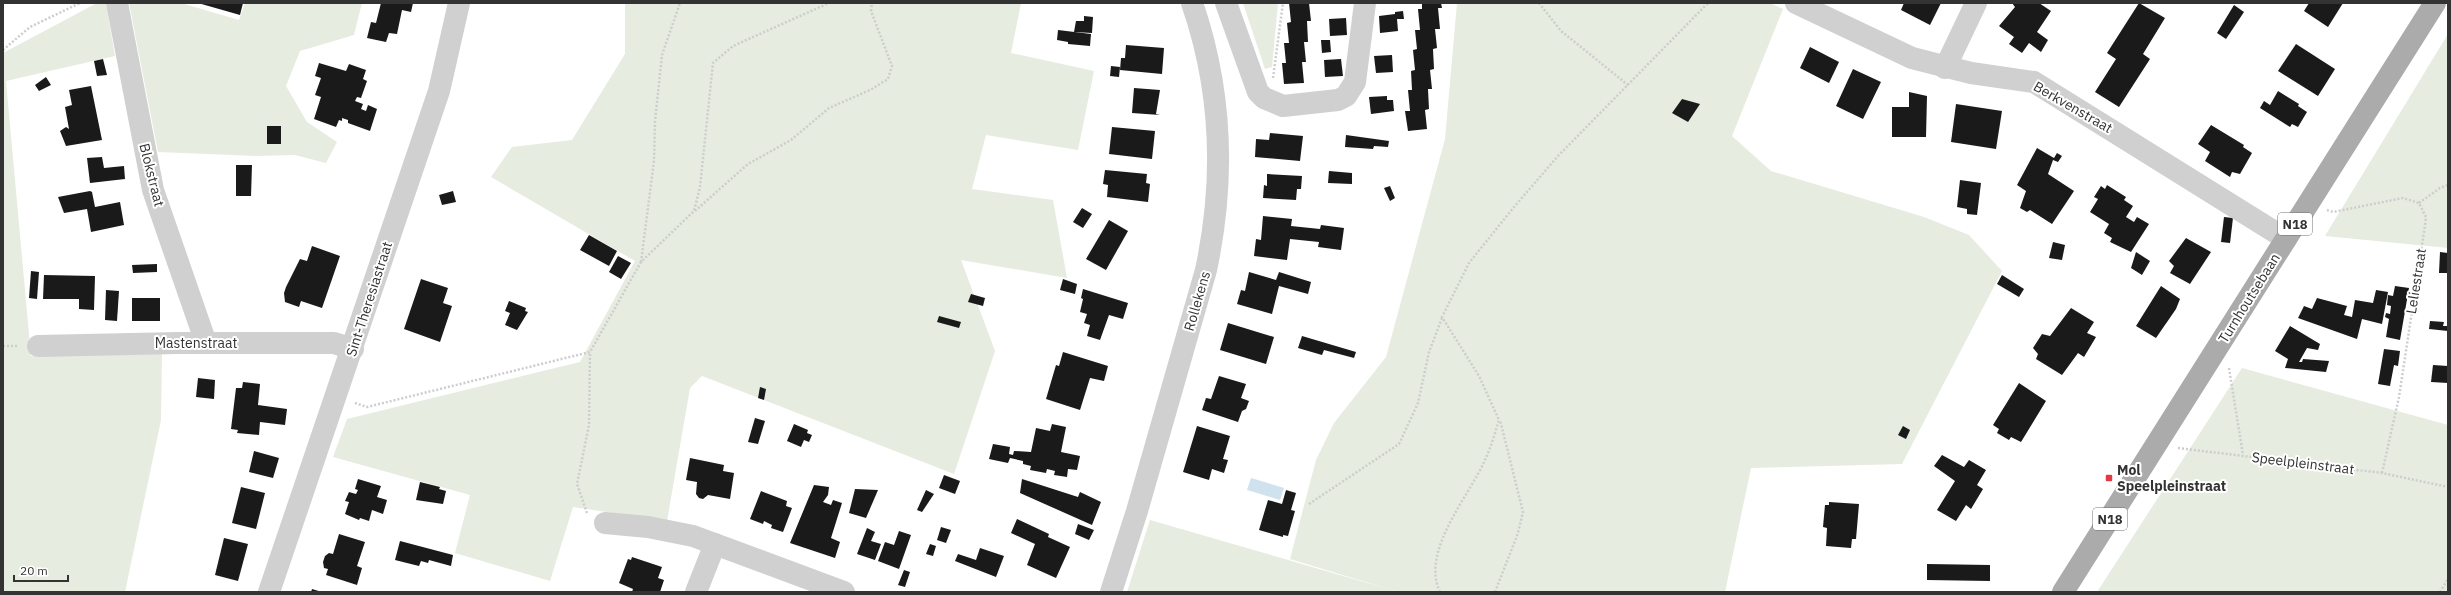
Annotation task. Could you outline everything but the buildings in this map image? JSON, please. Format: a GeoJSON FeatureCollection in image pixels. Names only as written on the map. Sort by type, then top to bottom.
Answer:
{"type":"FeatureCollection","features":[{"type":"Feature","properties":{"kind":"main road","name":"Turnhoutsebaan"},"geometry":{"type":"LineString","coordinates":[[2063,592],[2434,3]]}},
{"type":"Feature","properties":{"kind":"street","name":"Blokstraat"},"geometry":{"type":"LineString","coordinates":[[117,3],[152,190],[206,343]]}},
{"type":"Feature","properties":{"kind":"street","name":"Sint-Theresiastraat"},"geometry":{"type":"LineString","coordinates":[[269,592],[353,349],[439,91],[459,3]]}},
{"type":"Feature","properties":{"kind":"street","name":"Rollekens"},"geometry":{"type":"LineString","coordinates":[[1112,592],[1138,511],[1206,270],[1213,238],[1218,197],[1219,129],[1205,39],[1192,3]]}},
{"type":"Feature","properties":{"kind":"street"},"geometry":{"type":"LineString","coordinates":[[1226,3],[1258,92],[1264,98],[1283,106],[1338,100],[1346,96],[1355,82],[1365,3]]}},
{"type":"Feature","properties":{"kind":"street","name":"Berkvenstraat"},"geometry":{"type":"LineString","coordinates":[[1796,3],[1912,58],[1945,68],[2034,82],[2199,183],[2286,239]]}},
{"type":"Feature","properties":{"kind":"street"},"geometry":{"type":"LineString","coordinates":[[1945,68],[1976,3]]}},
{"type":"Feature","properties":{"kind":"street","name":"Mastenstraat"},"geometry":{"type":"LineString","coordinates":[[38,346],[206,343],[334,343],[353,349]]}},
{"type":"Feature","properties":{"kind":"street"},"geometry":{"type":"LineString","coordinates":[[605,523],[648,527],[693,536],[844,592]]}},
{"type":"Feature","properties":{"kind":"street"},"geometry":{"type":"LineString","coordinates":[[696,592],[715,544]]}},
{"type":"Feature","properties":{"kind":"path"},"geometry":{"type":"LineString","coordinates":[[3,50],[30,27],[80,3]]}},
{"type":"Feature","properties":{"kind":"path"},"geometry":{"type":"LineString","coordinates":[[641,262],[654,161],[655,121],[662,55],[680,3]]}},
{"type":"Feature","properties":{"kind":"path"},"geometry":{"type":"LineString","coordinates":[[694,211],[700,188],[713,63],[733,46],[829,3]]}},
{"type":"Feature","properties":{"kind":"path"},"geometry":{"type":"LineString","coordinates":[[605,523],[588,514],[577,484],[589,425],[590,352],[641,262],[694,211],[748,164],[791,140],[829,108],[870,90],[888,78],[892,66],[871,11],[872,3]]}},
{"type":"Feature","properties":{"kind":"path"},"geometry":{"type":"LineString","coordinates":[[1264,98],[1275,75],[1283,3]]}},
{"type":"Feature","properties":{"kind":"path"},"geometry":{"type":"LineString","coordinates":[[1538,3],[1561,31],[1628,85]]}},
{"type":"Feature","properties":{"kind":"path"},"geometry":{"type":"LineString","coordinates":[[1309,504],[1399,444],[1418,403],[1429,352],[1442,318],[1469,263],[1558,156],[1708,3]]}},
{"type":"Feature","properties":{"kind":"path"},"geometry":{"type":"LineString","coordinates":[[2308,204],[2333,212],[2403,198],[2419,203],[2440,188],[2448,185]]}},
{"type":"Feature","properties":{"kind":"path","name":"Leliestraat"},"geometry":{"type":"LineString","coordinates":[[2382,473],[2399,397],[2424,232],[2426,217],[2419,203]]}},
{"type":"Feature","properties":{"kind":"path"},"geometry":{"type":"LineString","coordinates":[[1442,318],[1479,376],[1500,420],[1523,512],[1518,533],[1495,592]]}},
{"type":"Feature","properties":{"kind":"path"},"geometry":{"type":"LineString","coordinates":[[2224,337],[2242,455]]}},
{"type":"Feature","properties":{"kind":"path"},"geometry":{"type":"LineString","coordinates":[[336,397],[367,407],[590,352]]}},
{"type":"Feature","properties":{"kind":"path"},"geometry":{"type":"LineString","coordinates":[[1440,592],[1436,563],[1446,527],[1485,460],[1500,420]]}},
{"type":"Feature","properties":{"kind":"path","name":"Speelpleinstraat"},"geometry":{"type":"LineString","coordinates":[[2156,446],[2242,455],[2382,473],[2448,487]]}},
{"type":"Feature","properties":{"kind":"path"},"geometry":{"type":"LineString","coordinates":[[2440,592],[2448,580]]}},
{"type":"Feature","properties":{"kind":"shaded area"},"geometry":{"type":"Polygon","coordinates":[[[97,3],[106,3],[115,56],[6,81],[31,356],[162,351],[161,420],[125,592],[3,592],[3,53],[97,3]]]}},
{"type":"Feature","properties":{"kind":"shaded area"},"geometry":{"type":"Polygon","coordinates":[[[129,3],[181,3],[239,20],[245,3],[362,3],[354,35],[300,51],[286,86],[307,122],[337,142],[326,163],[295,155],[257,156],[158,152],[129,3]]]}},
{"type":"Feature","properties":{"kind":"shaded area"},"geometry":{"type":"Polygon","coordinates":[[[625,3],[1021,3],[1011,53],[1094,71],[1078,150],[986,135],[972,189],[1053,200],[1067,278],[961,260],[995,351],[954,474],[702,376],[690,388],[667,521],[573,507],[550,581],[455,553],[470,495],[333,457],[347,419],[580,362],[635,261],[491,177],[512,147],[572,140],[625,54],[625,3]]]}},
{"type":"Feature","properties":{"kind":"shaded area"},"geometry":{"type":"Polygon","coordinates":[[[1243,3],[1278,3],[1272,67],[1265,69],[1243,3]]]}},
{"type":"Feature","properties":{"kind":"shaded area"},"geometry":{"type":"Polygon","coordinates":[[[1457,3],[1770,3],[1783,9],[1732,136],[1771,171],[1924,217],[1969,235],[2002,271],[1902,464],[1751,468],[1725,592],[1127,592],[1150,520],[1395,591],[1290,559],[1316,460],[1334,423],[1386,357],[1445,139],[1457,3]]]}},
{"type":"Feature","properties":{"kind":"shaded area"},"geometry":{"type":"Polygon","coordinates":[[[2448,34],[2448,248],[2325,236],[2448,34]]]}},
{"type":"Feature","properties":{"kind":"shaded area"},"geometry":{"type":"Polygon","coordinates":[[[2242,368],[2448,425],[2448,592],[2097,592],[2242,368]]]}},
{"type":"Feature","properties":{"kind":"water"},"geometry":{"type":"Polygon","coordinates":[[[1251,478],[1284,488],[1280,500],[1247,490],[1251,478]]]}},
{"type":"Feature","properties":{"kind":"place","name":"Mol Speelpleinstraat"},"geometry":{"type":"Point","coordinates":[2109,478]}}]}
